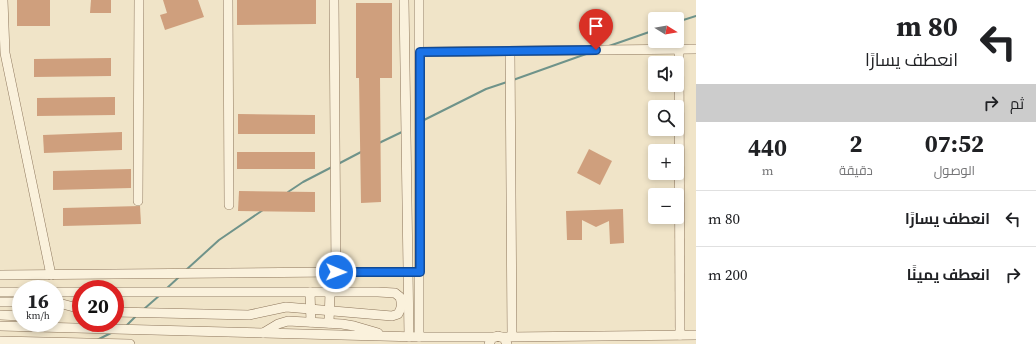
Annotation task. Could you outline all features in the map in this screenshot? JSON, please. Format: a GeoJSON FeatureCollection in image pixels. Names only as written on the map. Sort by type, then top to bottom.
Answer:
{"type":"FeatureCollection","features":[{"type":"Feature","properties":{"kind":"street"},"geometry":{"type":"LineString","coordinates":[[3,0],[5,53],[51,275]]}},
{"type":"Feature","properties":{"kind":"street"},"geometry":{"type":"LineString","coordinates":[[138,201],[139,0]]}},
{"type":"Feature","properties":{"kind":"street"},"geometry":{"type":"LineString","coordinates":[[228,0],[229,205]]}},
{"type":"Feature","properties":{"kind":"street"},"geometry":{"type":"LineString","coordinates":[[334,0],[336,272]]}},
{"type":"Feature","properties":{"kind":"street"},"geometry":{"type":"LineString","coordinates":[[404,0],[409,337]]}},
{"type":"Feature","properties":{"kind":"street"},"geometry":{"type":"LineString","coordinates":[[419,0],[419,337]]}},
{"type":"Feature","properties":{"kind":"street"},"geometry":{"type":"LineString","coordinates":[[420,52],[696,49]]}},
{"type":"Feature","properties":{"kind":"street"},"geometry":{"type":"LineString","coordinates":[[679,50],[680,335]]}},
{"type":"Feature","properties":{"kind":"street"},"geometry":{"type":"LineString","coordinates":[[501,340],[510,51]]}},
{"type":"Feature","properties":{"kind":"street"},"geometry":{"type":"LineString","coordinates":[[0,275],[420,272]]}},
{"type":"Feature","properties":{"kind":"street"},"geometry":{"type":"LineString","coordinates":[[0,292],[12,292]]}},
{"type":"Feature","properties":{"kind":"street"},"geometry":{"type":"LineString","coordinates":[[124,292],[395,293],[400,297],[402,303],[398,314],[392,316],[310,308],[280,308],[259,314],[249,315],[124,312]]}},
{"type":"Feature","properties":{"kind":"street"},"geometry":{"type":"LineString","coordinates":[[310,292],[311,322]]}},
{"type":"Feature","properties":{"kind":"street"},"geometry":{"type":"LineString","coordinates":[[329,323],[330,292]]}},
{"type":"Feature","properties":{"kind":"street"},"geometry":{"type":"LineString","coordinates":[[0,302],[12,302]]}},
{"type":"Feature","properties":{"kind":"street"},"geometry":{"type":"LineString","coordinates":[[0,306],[0,315],[12,316]]}},
{"type":"Feature","properties":{"kind":"street"},"geometry":{"type":"LineString","coordinates":[[263,333],[278,324],[288,321],[354,326],[390,336]]}},
{"type":"Feature","properties":{"kind":"street"},"geometry":{"type":"LineString","coordinates":[[0,326],[501,340],[696,335]]}},
{"type":"Feature","properties":{"kind":"street"},"geometry":{"type":"LineString","coordinates":[[0,341],[130,344]]}},
{"type":"Feature","properties":{"kind":"building"},"geometry":{"type":"Polygon","coordinates":[[[17,0],[50,0],[50,26],[17,26],[17,0]]]}},
{"type":"Feature","properties":{"kind":"building"},"geometry":{"type":"Polygon","coordinates":[[[91,0],[111,0],[111,13],[90,13],[91,0]]]}},
{"type":"Feature","properties":{"kind":"building"},"geometry":{"type":"Polygon","coordinates":[[[163,0],[198,0],[204,17],[165,30],[160,15],[167,13],[163,0]]]}},
{"type":"Feature","properties":{"kind":"building"},"geometry":{"type":"Polygon","coordinates":[[[237,0],[316,0],[316,24],[237,25],[237,0]]]}},
{"type":"Feature","properties":{"kind":"building"},"geometry":{"type":"Polygon","coordinates":[[[356,3],[392,3],[392,78],[380,78],[381,202],[361,203],[359,78],[356,78],[356,3]]]}},
{"type":"Feature","properties":{"kind":"building"},"geometry":{"type":"Polygon","coordinates":[[[111,58],[111,76],[34,77],[34,59],[111,58]]]}},
{"type":"Feature","properties":{"kind":"building"},"geometry":{"type":"Polygon","coordinates":[[[115,97],[115,115],[37,116],[37,98],[115,97]]]}},
{"type":"Feature","properties":{"kind":"building"},"geometry":{"type":"Polygon","coordinates":[[[238,114],[315,115],[315,134],[238,134],[238,114]]]}},
{"type":"Feature","properties":{"kind":"building"},"geometry":{"type":"Polygon","coordinates":[[[122,132],[122,150],[44,153],[43,135],[122,132]]]}},
{"type":"Feature","properties":{"kind":"building"},"geometry":{"type":"Polygon","coordinates":[[[589,149],[612,161],[600,185],[577,173],[589,149]]]}},
{"type":"Feature","properties":{"kind":"building"},"geometry":{"type":"Polygon","coordinates":[[[237,152],[315,152],[315,169],[237,169],[237,152]]]}},
{"type":"Feature","properties":{"kind":"building"},"geometry":{"type":"Polygon","coordinates":[[[131,169],[131,188],[53,190],[53,171],[131,169]]]}},
{"type":"Feature","properties":{"kind":"building"},"geometry":{"type":"Polygon","coordinates":[[[239,191],[315,192],[315,212],[238,211],[239,191]]]}},
{"type":"Feature","properties":{"kind":"building"},"geometry":{"type":"Polygon","coordinates":[[[140,206],[141,224],[63,226],[63,208],[140,206]]]}},
{"type":"Feature","properties":{"kind":"building"},"geometry":{"type":"Polygon","coordinates":[[[623,209],[624,243],[610,244],[609,221],[596,227],[582,220],[582,240],[567,240],[566,211],[623,209]]]}},
{"type":"Feature","properties":{"kind":"waterway"},"geometry":{"type":"LineString","coordinates":[[684,20],[696,16]]}},
{"type":"Feature","properties":{"kind":"waterway"},"geometry":{"type":"LineString","coordinates":[[609,46],[648,32]]}},
{"type":"Feature","properties":{"kind":"waterway"},"geometry":{"type":"LineString","coordinates":[[513,80],[586,54]]}},
{"type":"Feature","properties":{"kind":"waterway"},"geometry":{"type":"LineString","coordinates":[[422,121],[486,89],[507,82]]}},
{"type":"Feature","properties":{"kind":"waterway"},"geometry":{"type":"LineString","coordinates":[[379,143],[404,131]]}},
{"type":"Feature","properties":{"kind":"waterway"},"geometry":{"type":"LineString","coordinates":[[338,164],[361,152]]}},
{"type":"Feature","properties":{"kind":"waterway"},"geometry":{"type":"LineString","coordinates":[[288,192],[303,182],[332,167]]}},
{"type":"Feature","properties":{"kind":"waterway"},"geometry":{"type":"LineString","coordinates":[[186,270],[219,240],[263,210]]}},
{"type":"Feature","properties":{"kind":"waterway"},"geometry":{"type":"LineString","coordinates":[[166,289],[179,277]]}},
{"type":"Feature","properties":{"kind":"waterway"},"geometry":{"type":"LineString","coordinates":[[144,309],[160,295]]}},
{"type":"Feature","properties":{"kind":"waterway"},"geometry":{"type":"LineString","coordinates":[[126,326],[137,315]]}},
{"type":"Feature","properties":{"kind":"waterway"},"geometry":{"type":"LineString","coordinates":[[97,340],[111,333]]}},
{"type":"Feature","properties":{"kind":"route"},"geometry":{"type":"LineString","coordinates":[[336,272],[420,272],[420,52],[596,50]]}}]}
